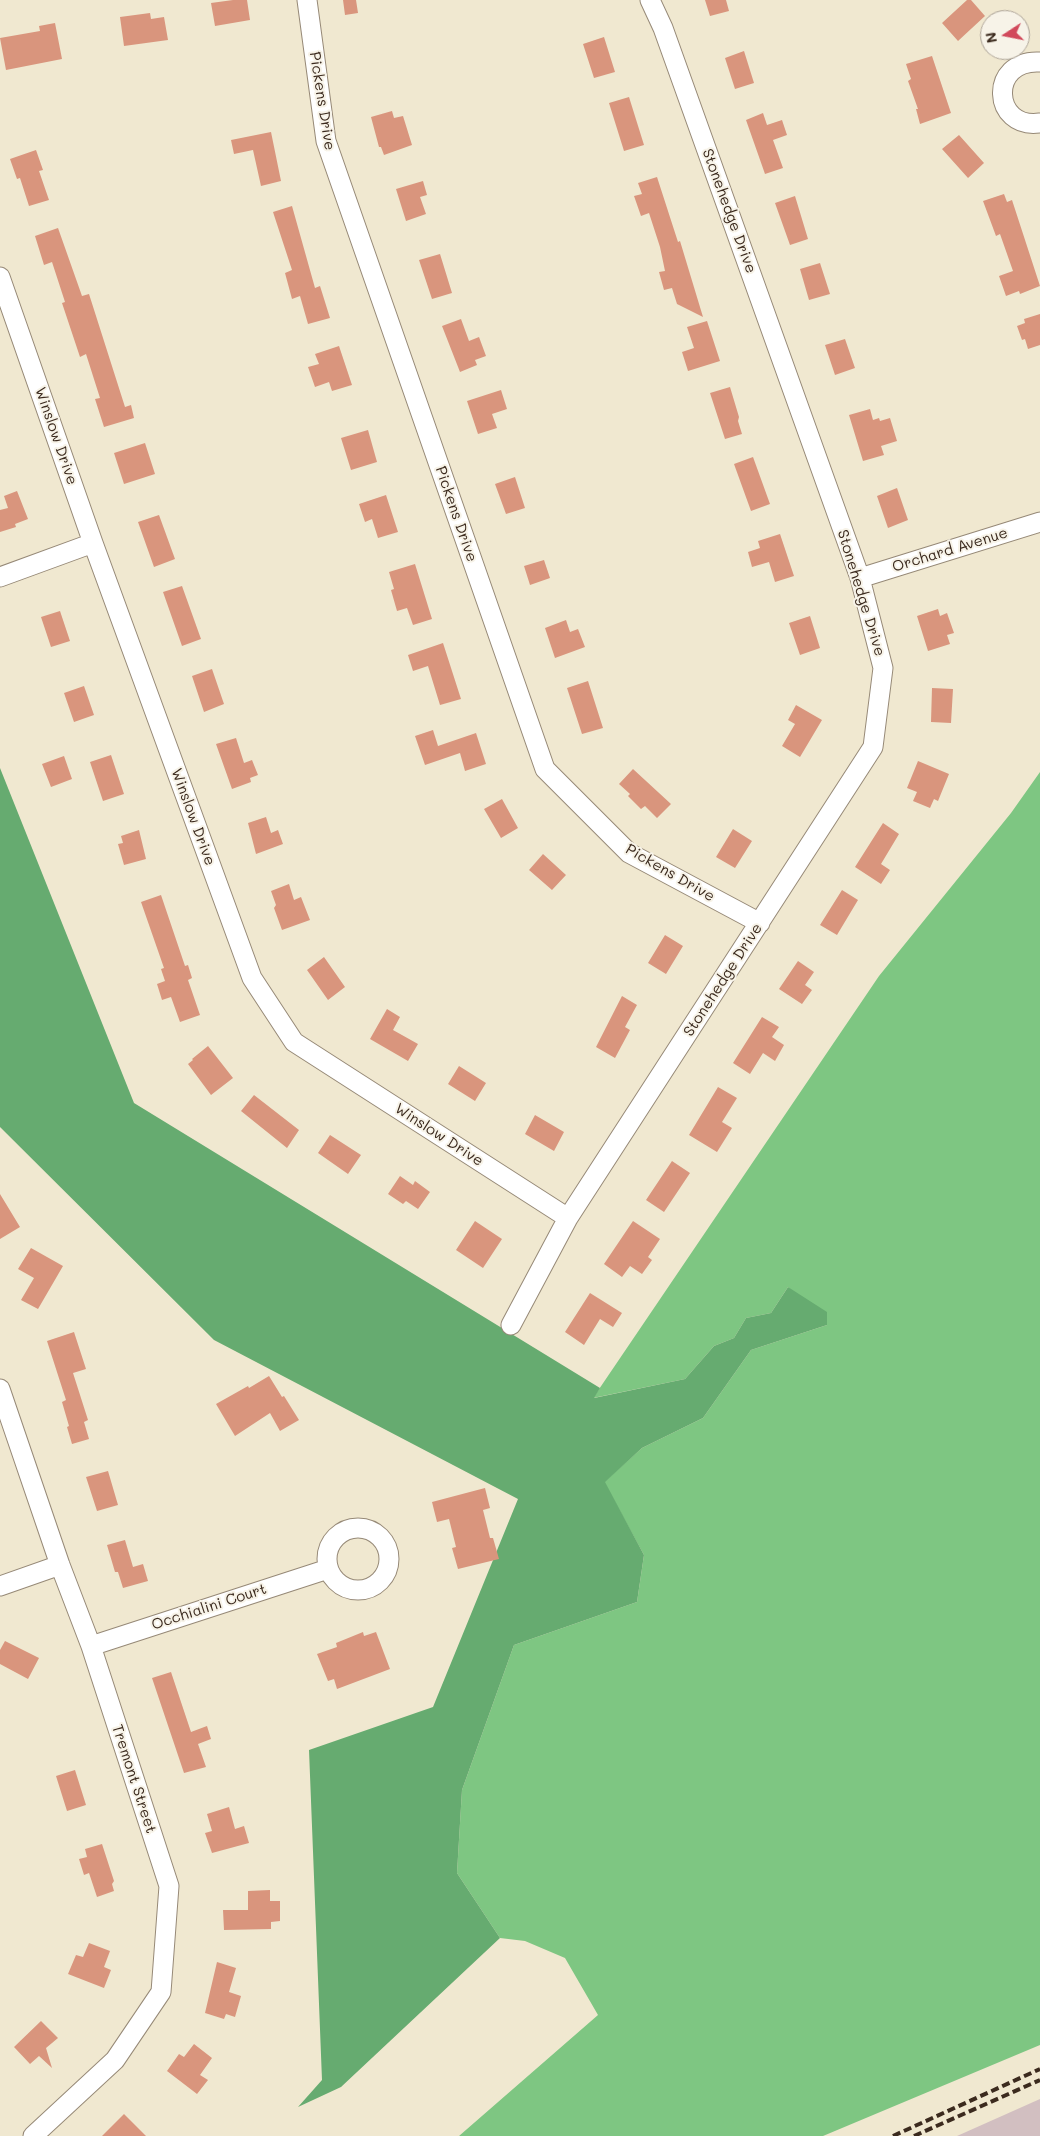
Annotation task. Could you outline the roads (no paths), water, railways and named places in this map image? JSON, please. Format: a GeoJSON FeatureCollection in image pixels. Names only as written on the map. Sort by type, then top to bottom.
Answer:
{"type":"FeatureCollection","features":[{"type":"Feature","properties":{"kind":"street","name":"Pickens Drive"},"geometry":{"type":"LineString","coordinates":[[306,0],[326,141],[545,769],[629,853],[760,923]]}},
{"type":"Feature","properties":{"kind":"street","name":"Stonehedge Drive"},"geometry":{"type":"LineString","coordinates":[[511,1325],[568,1218],[873,747],[883,668],[860,578],[664,28],[650,0]]}},
{"type":"Feature","properties":{"kind":"street"},"geometry":{"type":"LineString","coordinates":[[1040,62],[1020,64],[1011,70],[1005,79],[1002,99],[1006,109],[1013,117],[1022,122],[1040,123]]}},
{"type":"Feature","properties":{"kind":"street","name":"Winslow Drive"},"geometry":{"type":"LineString","coordinates":[[0,277],[93,543],[252,978],[294,1042],[568,1218]]}},
{"type":"Feature","properties":{"kind":"street","name":"Orchard Avenue"},"geometry":{"type":"LineString","coordinates":[[860,578],[1040,522]]}},
{"type":"Feature","properties":{"kind":"street"},"geometry":{"type":"LineString","coordinates":[[0,577],[93,543]]}},
{"type":"Feature","properties":{"kind":"street","name":"Tremont Street"},"geometry":{"type":"LineString","coordinates":[[0,1389],[60,1566],[91,1646],[169,1886],[161,1992],[115,2060],[33,2136]]}},
{"type":"Feature","properties":{"kind":"street"},"geometry":{"type":"LineString","coordinates":[[0,1586],[60,1566]]}},
{"type":"Feature","properties":{"kind":"street","name":"Occhialini Court"},"geometry":{"type":"LineString","coordinates":[[91,1646],[328,1568]]}},
{"type":"Feature","properties":{"kind":"railway"},"geometry":{"type":"LineString","coordinates":[[893,2136],[1040,2069]]}},
{"type":"Feature","properties":{"kind":"railway"},"geometry":{"type":"LineString","coordinates":[[914,2136],[1040,2080]]}}]}
